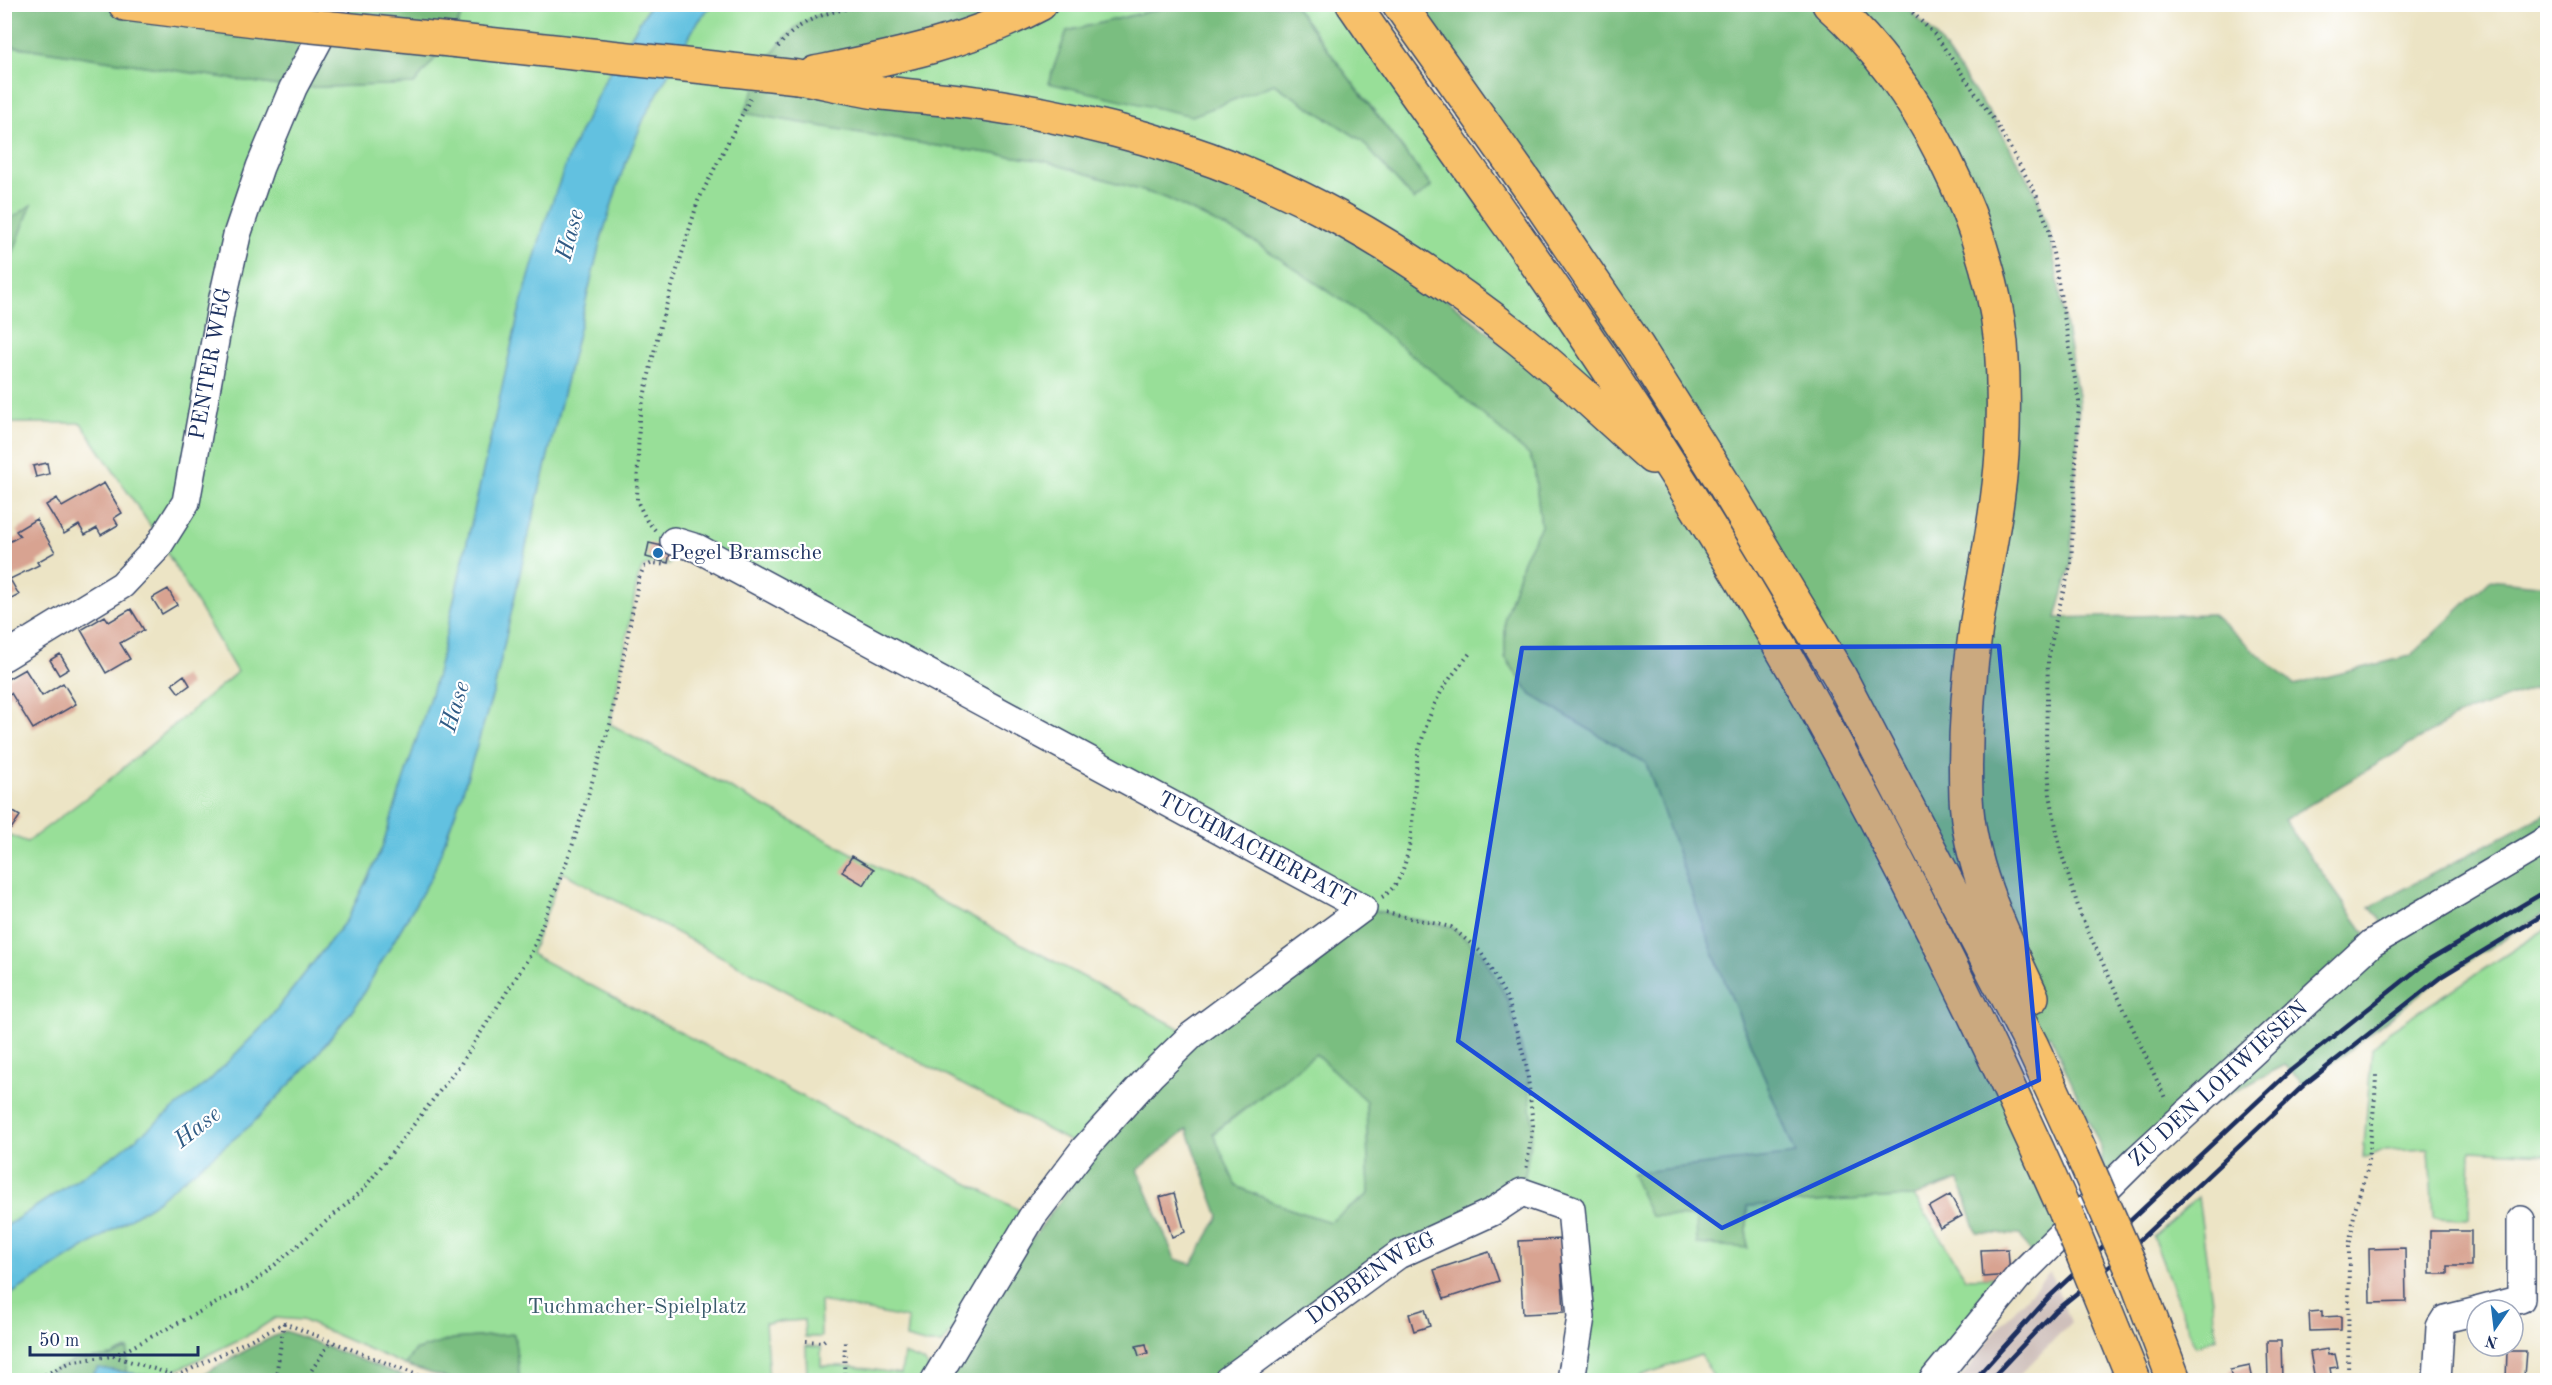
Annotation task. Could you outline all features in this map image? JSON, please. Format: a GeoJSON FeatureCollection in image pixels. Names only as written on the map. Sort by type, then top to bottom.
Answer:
{"type":"FeatureCollection","features":[{"type":"Feature","properties":{"kind":"highway"},"geometry":{"type":"LineString","coordinates":[[125,4],[263,21],[798,77],[882,93],[984,104],[1063,118],[1143,137],[1214,160],[1290,191],[1348,222],[1464,297],[1521,341],[1684,486]]}},
{"type":"Feature","properties":{"kind":"highway"},"geometry":{"type":"LineString","coordinates":[[798,77],[922,51],[976,33],[1040,4]]}},
{"type":"Feature","properties":{"kind":"highway"},"geometry":{"type":"LineString","coordinates":[[1353,4],[1606,366],[1684,486],[1807,690],[1929,921],[1998,1060],[2066,1213],[2134,1380]]}},
{"type":"Feature","properties":{"kind":"highway"},"geometry":{"type":"LineString","coordinates":[[1399,4],[1531,190],[1637,346],[1722,481],[1839,675],[2031,1044],[2092,1153]]}},
{"type":"Feature","properties":{"kind":"highway"},"geometry":{"type":"LineString","coordinates":[[1829,4],[1881,60],[1917,110],[1950,168],[1973,226],[1989,282],[2001,342],[2002,454],[1970,684],[1966,736],[1966,799],[1975,851],[2000,927],[2092,1153],[2107,1212],[2174,1380]]}},
{"type":"Feature","properties":{"kind":"street","name":"PENTER WEG"},"geometry":{"type":"LineString","coordinates":[[4,657],[122,585],[157,548],[186,502],[222,302],[237,235],[260,167],[293,88],[338,4]]}},
{"type":"Feature","properties":{"kind":"street","name":"TUCHMACHERPATT"},"geometry":{"type":"LineString","coordinates":[[674,541],[698,548],[1363,908],[1192,1035],[1152,1074],[1083,1149],[1032,1217],[935,1380]]}},
{"type":"Feature","properties":{"kind":"street","name":"ZU DEN LOHWIESEN"},"geometry":{"type":"LineString","coordinates":[[1933,1380],[2019,1277],[2138,1158],[2372,943],[2547,839]]}},
{"type":"Feature","properties":{"kind":"street","name":"DOBBENWEG"},"geometry":{"type":"LineString","coordinates":[[1228,1380],[1398,1255],[1492,1212],[1522,1192]]}},
{"type":"Feature","properties":{"kind":"street"},"geometry":{"type":"LineString","coordinates":[[1522,1192],[1571,1209],[1581,1317],[1571,1380]]}},
{"type":"Feature","properties":{"kind":"street"},"geometry":{"type":"LineString","coordinates":[[2521,1220],[2521,1298]]}},
{"type":"Feature","properties":{"kind":"street"},"geometry":{"type":"LineString","coordinates":[[2437,1380],[2440,1327],[2445,1319],[2465,1314]]}},
{"type":"Feature","properties":{"kind":"path"},"geometry":{"type":"LineString","coordinates":[[774,53],[788,35],[816,16],[882,4]]}},
{"type":"Feature","properties":{"kind":"path"},"geometry":{"type":"LineString","coordinates":[[1904,4],[1936,36],[1996,123],[2036,194],[2049,230],[2079,402],[2071,564],[2056,619],[2048,661],[2046,740],[2050,794],[2060,849],[2081,916],[2177,1122]]}},
{"type":"Feature","properties":{"kind":"path"},"geometry":{"type":"LineString","coordinates":[[33,1380],[74,1361],[112,1356],[251,1285],[362,1191],[460,1065],[531,954],[571,850],[595,777],[610,724],[639,578],[644,567],[653,563],[668,565],[682,553],[674,541],[660,536],[647,521],[637,501],[639,419],[660,326],[698,201],[753,93]]}},
{"type":"Feature","properties":{"kind":"path"},"geometry":{"type":"LineString","coordinates":[[1363,908],[1390,892],[1404,867],[1412,823],[1413,784],[1420,748],[1440,694],[1470,653]]}},
{"type":"Feature","properties":{"kind":"path"},"geometry":{"type":"LineString","coordinates":[[1363,908],[1451,927],[1481,952],[1492,971],[1508,1000],[1527,1068],[1533,1125],[1522,1192]]}},
{"type":"Feature","properties":{"kind":"path"},"geometry":{"type":"LineString","coordinates":[[2348,1380],[2349,1247],[2355,1209],[2367,1170],[2376,1076]]}},
{"type":"Feature","properties":{"kind":"path"},"geometry":{"type":"LineString","coordinates":[[112,1356],[177,1376],[284,1323],[430,1380]]}},
{"type":"Feature","properties":{"kind":"path"},"geometry":{"type":"LineString","coordinates":[[284,1323],[276,1376],[290,1380]]}},
{"type":"Feature","properties":{"kind":"path"},"geometry":{"type":"LineString","coordinates":[[806,1341],[822,1342],[827,1338]]}},
{"type":"Feature","properties":{"kind":"path"},"geometry":{"type":"LineString","coordinates":[[844,1380],[845,1339]]}},
{"type":"Feature","properties":{"kind":"path"},"geometry":{"type":"LineString","coordinates":[[305,1380],[331,1341]]}},
{"type":"Feature","properties":{"kind":"highlighted area"},"geometry":{"type":"Polygon","coordinates":[[[1999,646],[2039,1080],[1722,1228],[1458,1041],[1522,648],[1999,646]]]}},
{"type":"Feature","properties":{"kind":"shaded area"},"geometry":{"type":"Polygon","coordinates":[[[2050,1272],[2071,1322],[2015,1380],[1959,1380],[1998,1328],[2050,1272]]]}},
{"type":"Feature","properties":{"kind":"green space"},"geometry":{"type":"Polygon","coordinates":[[[882,4],[1040,5],[800,76],[1063,118],[1348,222],[1684,486],[2072,1227],[2035,1261],[2020,1235],[1977,1233],[1959,1180],[1914,1196],[1747,1206],[1747,1248],[1697,1244],[1696,1217],[1651,1216],[1631,1173],[1796,1154],[1712,950],[1646,763],[1531,695],[1505,657],[1505,618],[1524,558],[1541,526],[1534,466],[1529,455],[1443,380],[1353,308],[1255,242],[1166,198],[1045,161],[931,145],[744,113],[771,56],[791,32],[803,23],[825,13],[882,4]]]}},
{"type":"Feature","properties":{"kind":"green space"},"geometry":{"type":"Polygon","coordinates":[[[5,5],[466,5],[450,40],[414,84],[293,88],[5,45],[5,5]]]}},
{"type":"Feature","properties":{"kind":"green space"},"geometry":{"type":"Polygon","coordinates":[[[466,5],[650,5],[605,80],[570,153],[519,312],[437,675],[382,848],[348,918],[267,1022],[209,1081],[119,1152],[5,1227],[5,833],[27,842],[103,785],[237,672],[156,534],[81,423],[5,423],[4,275],[31,206],[5,223],[5,45],[293,88],[414,84],[450,40],[466,5]]]}},
{"type":"Feature","properties":{"kind":"green space","name":"Tuchmacher-Spielplatz"},"geometry":{"type":"Polygon","coordinates":[[[711,5],[882,5],[816,16],[744,113],[931,145],[1045,161],[1166,198],[1255,242],[1353,308],[1443,380],[1529,455],[1534,465],[1541,526],[1524,558],[1505,617],[1505,657],[1531,695],[1646,763],[1712,950],[1796,1155],[1632,1174],[1651,1216],[1696,1217],[1747,1248],[1747,1206],[1914,1196],[1966,1278],[2005,1277],[1921,1380],[1715,1380],[1701,1355],[1628,1380],[1571,1380],[1571,1209],[1522,1192],[1533,1125],[1451,927],[1363,908],[682,553],[668,565],[653,563],[643,567],[638,578],[610,724],[1192,1035],[1084,1149],[562,872],[531,954],[1032,1217],[943,1344],[928,1344],[906,1338],[908,1319],[820,1301],[821,1337],[805,1337],[804,1320],[765,1323],[769,1380],[520,1380],[514,1334],[453,1339],[414,1351],[405,1365],[302,1320],[275,1318],[252,1333],[177,1370],[157,1377],[126,1372],[127,1349],[112,1356],[73,1361],[34,1380],[5,1380],[5,1298],[153,1204],[251,1125],[311,1062],[355,1007],[432,876],[461,797],[494,690],[528,537],[601,239],[622,172],[645,116],[695,26],[711,5]]]}},
{"type":"Feature","properties":{"kind":"green space"},"geometry":{"type":"Polygon","coordinates":[[[1040,5],[1176,5],[1067,31],[1192,116],[1274,84],[1361,140],[1414,200],[1431,186],[1294,5],[1353,5],[1684,486],[1410,260],[798,77],[1040,5]]]}},
{"type":"Feature","properties":{"kind":"green space"},"geometry":{"type":"Polygon","coordinates":[[[1176,5],[1294,5],[1431,187],[1414,200],[1361,140],[1274,84],[1192,116],[1048,83],[1067,31],[1176,5]]]}},
{"type":"Feature","properties":{"kind":"green space"},"geometry":{"type":"Polygon","coordinates":[[[1399,5],[1904,5],[1936,36],[1996,123],[2036,194],[2049,230],[2079,402],[2071,564],[2056,618],[2212,614],[2294,685],[2410,656],[2490,580],[2547,586],[2547,684],[2459,715],[2284,820],[2372,943],[2390,932],[2370,907],[2547,813],[2547,912],[2442,977],[2304,1085],[2285,1065],[2177,1122],[2138,1158],[2107,1212],[2101,1148],[2050,1035],[2031,1044],[1888,767],[1399,5]]]}},
{"type":"Feature","properties":{"kind":"green space"},"geometry":{"type":"Polygon","coordinates":[[[31,205],[5,275],[5,223],[31,205]]]}},
{"type":"Feature","properties":{"kind":"green space"},"geometry":{"type":"Polygon","coordinates":[[[1363,908],[1451,927],[1481,952],[1508,1000],[1527,1068],[1533,1125],[1522,1192],[1398,1255],[1247,1380],[935,1380],[966,1330],[1152,1074],[1363,908]],[[1316,1054],[1213,1133],[1236,1186],[1290,1209],[1330,1222],[1369,1194],[1366,1101],[1316,1054]],[[1187,1129],[1138,1170],[1175,1259],[1192,1264],[1219,1216],[1187,1129]]]}},
{"type":"Feature","properties":{"kind":"green space"},"geometry":{"type":"Polygon","coordinates":[[[2547,928],[2547,1154],[2471,1150],[2469,1219],[2433,1218],[2429,1149],[2382,1151],[2363,1158],[2372,1048],[2389,1031],[2547,928]]]}},
{"type":"Feature","properties":{"kind":"green space"},"geometry":{"type":"Polygon","coordinates":[[[1316,1054],[1366,1101],[1369,1194],[1330,1222],[1290,1209],[1236,1186],[1213,1134],[1316,1054]]]}},
{"type":"Feature","properties":{"kind":"green space"},"geometry":{"type":"Polygon","coordinates":[[[2198,1197],[2217,1338],[2195,1346],[2153,1237],[2198,1197]]]}},
{"type":"Feature","properties":{"kind":"green space"},"geometry":{"type":"Polygon","coordinates":[[[285,1331],[414,1380],[193,1380],[285,1331]]]}},
{"type":"Feature","properties":{"kind":"green space"},"geometry":{"type":"Polygon","coordinates":[[[514,1334],[520,1380],[453,1380],[405,1365],[414,1351],[453,1339],[514,1334]]]}},
{"type":"Feature","properties":{"kind":"green space"},"geometry":{"type":"Polygon","coordinates":[[[806,1346],[821,1347],[821,1366],[849,1366],[901,1374],[904,1354],[925,1362],[929,1369],[925,1380],[807,1380],[806,1346]]]}},
{"type":"Feature","properties":{"kind":"green space"},"geometry":{"type":"Polygon","coordinates":[[[128,1349],[126,1372],[98,1368],[88,1380],[34,1380],[73,1361],[112,1356],[128,1349]]]}},
{"type":"Feature","properties":{"kind":"water","name":"Hase"},"geometry":{"type":"Polygon","coordinates":[[[650,5],[711,5],[695,26],[645,116],[622,172],[601,239],[528,537],[494,690],[461,797],[432,876],[355,1007],[311,1062],[251,1125],[153,1204],[5,1298],[5,1227],[119,1152],[209,1081],[267,1022],[348,918],[382,848],[437,675],[519,312],[545,222],[570,153],[605,80],[650,5]]]}},
{"type":"Feature","properties":{"kind":"water"},"geometry":{"type":"Polygon","coordinates":[[[98,1368],[173,1380],[88,1380],[98,1368]]]}},
{"type":"Feature","properties":{"kind":"building"},"geometry":{"type":"Polygon","coordinates":[[[47,463],[49,474],[36,477],[33,466],[47,463]]]}},
{"type":"Feature","properties":{"kind":"building"},"geometry":{"type":"Polygon","coordinates":[[[104,483],[122,513],[114,518],[118,525],[101,535],[97,528],[85,535],[79,525],[64,534],[46,505],[57,498],[62,507],[104,483]]]}},
{"type":"Feature","properties":{"kind":"building"},"geometry":{"type":"Polygon","coordinates":[[[36,519],[55,552],[37,562],[39,565],[10,579],[19,595],[4,603],[4,550],[9,548],[7,543],[20,536],[16,531],[36,519]]]}},
{"type":"Feature","properties":{"kind":"building","name":"Pegel Bramsche"},"geometry":{"type":"Polygon","coordinates":[[[649,543],[671,548],[668,563],[646,557],[649,543]]]}},
{"type":"Feature","properties":{"kind":"building"},"geometry":{"type":"Polygon","coordinates":[[[168,589],[177,605],[162,614],[152,598],[168,589]]]}},
{"type":"Feature","properties":{"kind":"building"},"geometry":{"type":"Polygon","coordinates":[[[131,609],[144,630],[120,643],[130,659],[106,673],[81,630],[105,616],[109,622],[131,609]]]}},
{"type":"Feature","properties":{"kind":"building"},"geometry":{"type":"Polygon","coordinates":[[[60,654],[69,669],[59,675],[50,660],[60,654]]]}},
{"type":"Feature","properties":{"kind":"building"},"geometry":{"type":"Polygon","coordinates":[[[25,669],[42,696],[63,683],[76,704],[33,729],[11,693],[6,696],[4,694],[4,681],[25,669]]]}},
{"type":"Feature","properties":{"kind":"building"},"geometry":{"type":"Polygon","coordinates":[[[184,675],[190,685],[179,693],[172,684],[184,675]]]}},
{"type":"Feature","properties":{"kind":"building"},"geometry":{"type":"Polygon","coordinates":[[[4,806],[20,816],[11,829],[4,825],[4,806]]]}},
{"type":"Feature","properties":{"kind":"building"},"geometry":{"type":"Polygon","coordinates":[[[852,856],[874,869],[864,885],[842,872],[852,856]]]}},
{"type":"Feature","properties":{"kind":"building"},"geometry":{"type":"Polygon","coordinates":[[[1174,1193],[1185,1232],[1172,1237],[1160,1197],[1174,1193]]]}},
{"type":"Feature","properties":{"kind":"building"},"geometry":{"type":"Polygon","coordinates":[[[1950,1195],[1962,1216],[1940,1228],[1929,1207],[1950,1195]]]}},
{"type":"Feature","properties":{"kind":"building"},"geometry":{"type":"Polygon","coordinates":[[[2430,1231],[2471,1231],[2471,1266],[2448,1266],[2448,1274],[2430,1274],[2430,1231]]]}},
{"type":"Feature","properties":{"kind":"building"},"geometry":{"type":"Polygon","coordinates":[[[1561,1239],[1561,1250],[1568,1249],[1569,1264],[1561,1264],[1564,1312],[1523,1314],[1519,1241],[1561,1239]]]}},
{"type":"Feature","properties":{"kind":"building"},"geometry":{"type":"Polygon","coordinates":[[[2405,1248],[2406,1302],[2370,1303],[2369,1249],[2405,1248]]]}},
{"type":"Feature","properties":{"kind":"building"},"geometry":{"type":"Polygon","coordinates":[[[2008,1249],[2010,1275],[1983,1277],[1981,1250],[2008,1249]]]}},
{"type":"Feature","properties":{"kind":"building"},"geometry":{"type":"Polygon","coordinates":[[[1489,1252],[1499,1281],[1444,1299],[1434,1270],[1489,1252]]]}},
{"type":"Feature","properties":{"kind":"building"},"geometry":{"type":"Polygon","coordinates":[[[1425,1309],[1430,1326],[1414,1331],[1409,1314],[1425,1309]]]}},
{"type":"Feature","properties":{"kind":"building"},"geometry":{"type":"Polygon","coordinates":[[[2322,1311],[2322,1317],[2341,1316],[2341,1330],[2310,1331],[2309,1312],[2322,1311]]]}},
{"type":"Feature","properties":{"kind":"building"},"geometry":{"type":"Polygon","coordinates":[[[2267,1341],[2281,1341],[2282,1380],[2268,1380],[2267,1341]]]}},
{"type":"Feature","properties":{"kind":"building"},"geometry":{"type":"Polygon","coordinates":[[[1146,1344],[1148,1353],[1139,1356],[1136,1346],[1146,1344]]]}},
{"type":"Feature","properties":{"kind":"building"},"geometry":{"type":"Polygon","coordinates":[[[2327,1349],[2328,1355],[2335,1354],[2338,1367],[2330,1368],[2332,1380],[2315,1380],[2310,1352],[2327,1349]]]}},
{"type":"Feature","properties":{"kind":"building"},"geometry":{"type":"Polygon","coordinates":[[[2526,1351],[2524,1376],[2517,1376],[2517,1380],[2506,1380],[2507,1358],[2525,1358],[2526,1351]]]}},
{"type":"Feature","properties":{"kind":"building"},"geometry":{"type":"Polygon","coordinates":[[[2250,1366],[2253,1380],[2232,1380],[2230,1370],[2250,1366]]]}},
{"type":"Feature","properties":{"kind":"railway"},"geometry":{"type":"LineString","coordinates":[[1974,1380],[2048,1298],[2290,1071],[2428,961],[2548,890]]}},
{"type":"Feature","properties":{"kind":"railway"},"geometry":{"type":"LineString","coordinates":[[1990,1380],[2055,1311],[2125,1254],[2304,1085],[2442,976],[2548,912]]}},
{"type":"Feature","properties":{"kind":"place","name":"Pegel Bramsche"},"geometry":{"type":"Point","coordinates":[658,553]}}]}
